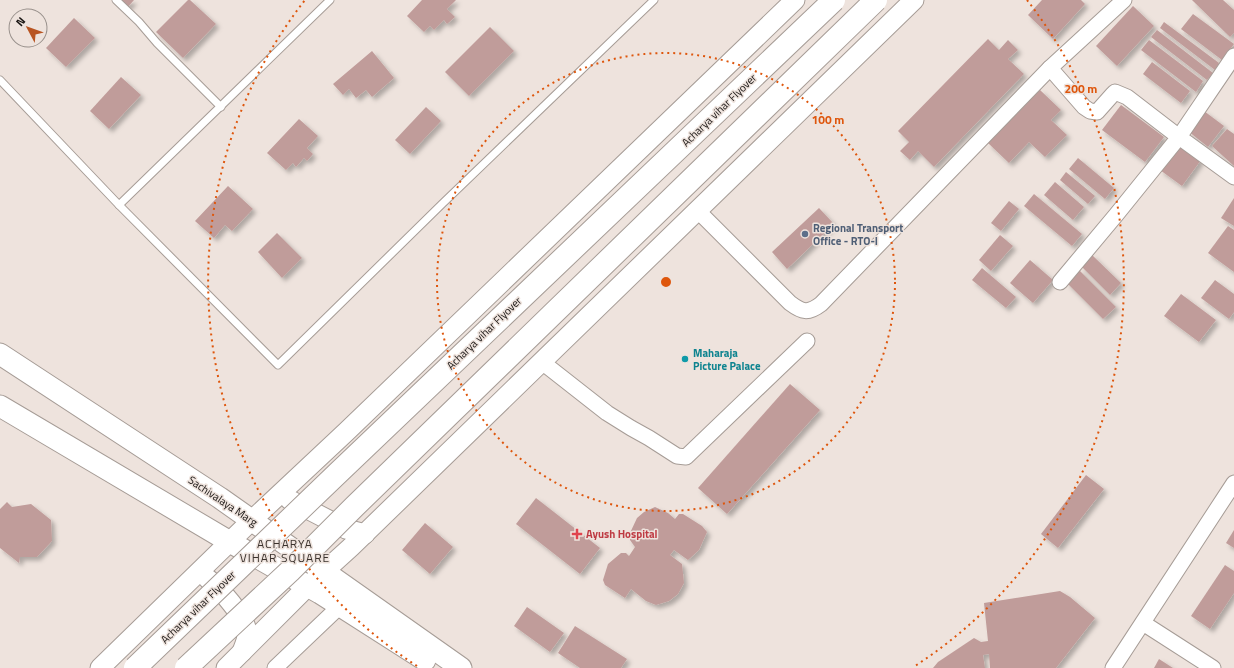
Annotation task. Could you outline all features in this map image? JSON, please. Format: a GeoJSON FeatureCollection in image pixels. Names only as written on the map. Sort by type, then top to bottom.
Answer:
{"type":"FeatureCollection","features":[{"type":"Feature","properties":{"kind":"highway","name":"Acharya vihar Flyover"},"geometry":{"type":"LineString","coordinates":[[135,668],[834,0]]}},
{"type":"Feature","properties":{"kind":"highway"},"geometry":{"type":"LineString","coordinates":[[186,668],[290,571],[876,0]]}},
{"type":"Feature","properties":{"kind":"main road","name":"Sachivalaya Marg"},"geometry":{"type":"LineString","coordinates":[[0,354],[220,498],[461,668]]}},
{"type":"Feature","properties":{"kind":"main road"},"geometry":{"type":"LineString","coordinates":[[0,406],[230,542],[308,586],[438,668]]}},
{"type":"Feature","properties":{"kind":"street"},"geometry":{"type":"LineString","coordinates":[[100,668],[794,0]]}},
{"type":"Feature","properties":{"kind":"street"},"geometry":{"type":"LineString","coordinates":[[226,668],[308,586],[365,534],[914,0]]}},
{"type":"Feature","properties":{"kind":"street"},"geometry":{"type":"LineString","coordinates":[[698,210],[790,303],[797,309],[805,311],[813,310],[832,293],[1050,68],[1124,0]]}},
{"type":"Feature","properties":{"kind":"street"},"geometry":{"type":"LineString","coordinates":[[1060,282],[1179,137],[1234,56]]}},
{"type":"Feature","properties":{"kind":"street"},"geometry":{"type":"LineString","coordinates":[[1050,68],[1086,109],[1097,112],[1115,92],[1118,93],[1232,175]]}},
{"type":"Feature","properties":{"kind":"street"},"geometry":{"type":"LineString","coordinates":[[542,362],[607,414],[677,456],[686,457],[807,341]]}},
{"type":"Feature","properties":{"kind":"street"},"geometry":{"type":"LineString","coordinates":[[1113,668],[1234,483]]}},
{"type":"Feature","properties":{"kind":"street"},"geometry":{"type":"LineString","coordinates":[[280,495],[346,529],[365,534]]}},
{"type":"Feature","properties":{"kind":"street"},"geometry":{"type":"LineString","coordinates":[[200,572],[216,584],[246,624],[248,632],[242,652]]}},
{"type":"Feature","properties":{"kind":"street"},"geometry":{"type":"LineString","coordinates":[[275,668],[340,606]]}},
{"type":"Feature","properties":{"kind":"street"},"geometry":{"type":"LineString","coordinates":[[1143,622],[1213,668]]}},
{"type":"Feature","properties":{"kind":"lane"},"geometry":{"type":"LineString","coordinates":[[116,0],[221,107]]}},
{"type":"Feature","properties":{"kind":"lane"},"geometry":{"type":"LineString","coordinates":[[0,80],[119,205],[278,365],[654,0]]}},
{"type":"Feature","properties":{"kind":"lane"},"geometry":{"type":"LineString","coordinates":[[119,205],[328,1]]}},
{"type":"Feature","properties":{"kind":"building"},"geometry":{"type":"Polygon","coordinates":[[[119,0],[134,0],[127,8],[119,0]]]}},
{"type":"Feature","properties":{"kind":"building"},"geometry":{"type":"Polygon","coordinates":[[[188,0],[190,0],[216,24],[183,58],[156,32],[188,0]]]}},
{"type":"Feature","properties":{"kind":"building"},"geometry":{"type":"Polygon","coordinates":[[[422,0],[456,0],[447,9],[455,17],[447,24],[444,20],[434,30],[430,26],[424,32],[407,16],[422,0]]]}},
{"type":"Feature","properties":{"kind":"building"},"geometry":{"type":"Polygon","coordinates":[[[1042,0],[1081,0],[1085,4],[1053,39],[1028,15],[1042,0]]]}},
{"type":"Feature","properties":{"kind":"building"},"geometry":{"type":"Polygon","coordinates":[[[1192,0],[1223,0],[1234,10],[1234,33],[1230,37],[1192,0]]]}},
{"type":"Feature","properties":{"kind":"building"},"geometry":{"type":"Polygon","coordinates":[[[1133,6],[1154,26],[1117,66],[1096,46],[1133,6]]]}},
{"type":"Feature","properties":{"kind":"building"},"geometry":{"type":"Polygon","coordinates":[[[1193,14],[1234,44],[1222,60],[1181,29],[1193,14]]]}},
{"type":"Feature","properties":{"kind":"building"},"geometry":{"type":"Polygon","coordinates":[[[74,18],[95,38],[66,67],[46,48],[48,48],[48,46],[74,18]]]}},
{"type":"Feature","properties":{"kind":"building"},"geometry":{"type":"Polygon","coordinates":[[[1164,22],[1219,63],[1215,70],[1160,28],[1164,22]]]}},
{"type":"Feature","properties":{"kind":"building"},"geometry":{"type":"Polygon","coordinates":[[[490,27],[514,51],[469,96],[445,72],[490,27]]]}},
{"type":"Feature","properties":{"kind":"building"},"geometry":{"type":"Polygon","coordinates":[[[1157,30],[1213,73],[1207,80],[1151,37],[1157,30]]]}},
{"type":"Feature","properties":{"kind":"building"},"geometry":{"type":"Polygon","coordinates":[[[988,39],[999,50],[1008,40],[1018,50],[1008,59],[1024,74],[934,167],[918,151],[910,160],[900,151],[909,142],[898,131],[988,39]]]}},
{"type":"Feature","properties":{"kind":"building"},"geometry":{"type":"Polygon","coordinates":[[[1149,40],[1203,81],[1196,92],[1141,50],[1149,40]]]}},
{"type":"Feature","properties":{"kind":"building"},"geometry":{"type":"Polygon","coordinates":[[[372,51],[394,78],[372,97],[366,90],[356,98],[349,89],[343,95],[333,84],[372,51]]]}},
{"type":"Feature","properties":{"kind":"building"},"geometry":{"type":"Polygon","coordinates":[[[1152,62],[1190,91],[1181,103],[1143,74],[1152,62]]]}},
{"type":"Feature","properties":{"kind":"building"},"geometry":{"type":"Polygon","coordinates":[[[121,77],[141,95],[109,129],[90,111],[121,77]]]}},
{"type":"Feature","properties":{"kind":"building"},"geometry":{"type":"Polygon","coordinates":[[[1040,90],[1061,110],[1051,120],[1067,135],[1045,157],[1029,142],[1009,163],[988,143],[1040,90]]]}},
{"type":"Feature","properties":{"kind":"building"},"geometry":{"type":"Polygon","coordinates":[[[1121,105],[1164,137],[1145,162],[1102,130],[1121,105]]]}},
{"type":"Feature","properties":{"kind":"building"},"geometry":{"type":"Polygon","coordinates":[[[426,107],[441,121],[410,154],[395,140],[426,107]]]}},
{"type":"Feature","properties":{"kind":"building"},"geometry":{"type":"Polygon","coordinates":[[[1204,111],[1224,126],[1208,147],[1188,131],[1204,111]]]}},
{"type":"Feature","properties":{"kind":"building"},"geometry":{"type":"Polygon","coordinates":[[[299,119],[318,136],[307,148],[313,154],[307,161],[304,158],[296,167],[293,163],[286,170],[267,153],[299,119]]]}},
{"type":"Feature","properties":{"kind":"building"},"geometry":{"type":"Polygon","coordinates":[[[1227,129],[1234,134],[1234,166],[1212,146],[1227,129]]]}},
{"type":"Feature","properties":{"kind":"building"},"geometry":{"type":"Polygon","coordinates":[[[1179,145],[1201,160],[1182,186],[1160,170],[1179,145]]]}},
{"type":"Feature","properties":{"kind":"building"},"geometry":{"type":"Polygon","coordinates":[[[1078,158],[1114,188],[1105,199],[1069,169],[1078,158]]]}},
{"type":"Feature","properties":{"kind":"building"},"geometry":{"type":"Polygon","coordinates":[[[1066,172],[1095,196],[1088,204],[1060,180],[1066,172]]]}},
{"type":"Feature","properties":{"kind":"building"},"geometry":{"type":"Polygon","coordinates":[[[1055,182],[1084,207],[1073,220],[1044,195],[1055,182]]]}},
{"type":"Feature","properties":{"kind":"building"},"geometry":{"type":"Polygon","coordinates":[[[228,186],[253,209],[232,231],[225,225],[214,238],[195,221],[228,186]]]}},
{"type":"Feature","properties":{"kind":"building"},"geometry":{"type":"Polygon","coordinates":[[[1034,194],[1082,234],[1072,246],[1024,206],[1034,194]]]}},
{"type":"Feature","properties":{"kind":"building"},"geometry":{"type":"Polygon","coordinates":[[[1234,198],[1234,226],[1221,218],[1234,198]]]}},
{"type":"Feature","properties":{"kind":"building"},"geometry":{"type":"Polygon","coordinates":[[[1009,201],[1019,209],[1001,231],[991,223],[1009,201]]]}},
{"type":"Feature","properties":{"kind":"building"},"geometry":{"type":"Polygon","coordinates":[[[819,208],[834,224],[787,269],[772,252],[819,208]]]}},
{"type":"Feature","properties":{"kind":"building"},"geometry":{"type":"Polygon","coordinates":[[[1228,226],[1234,230],[1234,272],[1208,253],[1228,226]]]}},
{"type":"Feature","properties":{"kind":"building"},"geometry":{"type":"Polygon","coordinates":[[[277,233],[302,258],[282,278],[258,252],[277,233]]]}},
{"type":"Feature","properties":{"kind":"building"},"geometry":{"type":"Polygon","coordinates":[[[1000,235],[1013,246],[991,271],[979,260],[1000,235]]]}},
{"type":"Feature","properties":{"kind":"building"},"geometry":{"type":"Polygon","coordinates":[[[1092,255],[1121,283],[1110,295],[1081,266],[1092,255]]]}},
{"type":"Feature","properties":{"kind":"building"},"geometry":{"type":"Polygon","coordinates":[[[1030,260],[1053,280],[1033,303],[1010,283],[1030,260]]]}},
{"type":"Feature","properties":{"kind":"building"},"geometry":{"type":"Polygon","coordinates":[[[982,268],[1016,297],[1006,308],[972,280],[982,268]]]}},
{"type":"Feature","properties":{"kind":"building"},"geometry":{"type":"Polygon","coordinates":[[[1079,270],[1116,307],[1103,319],[1066,282],[1079,270]]]}},
{"type":"Feature","properties":{"kind":"building"},"geometry":{"type":"Polygon","coordinates":[[[1215,280],[1234,294],[1234,312],[1229,319],[1201,298],[1215,280]]]}},
{"type":"Feature","properties":{"kind":"building"},"geometry":{"type":"Polygon","coordinates":[[[1181,294],[1216,320],[1199,342],[1164,316],[1181,294]]]}},
{"type":"Feature","properties":{"kind":"building"},"geometry":{"type":"Polygon","coordinates":[[[790,384],[820,410],[727,514],[698,488],[790,384]]]}},
{"type":"Feature","properties":{"kind":"building"},"geometry":{"type":"Polygon","coordinates":[[[1086,475],[1104,489],[1058,548],[1041,534],[1086,475]]]}},
{"type":"Feature","properties":{"kind":"building"},"geometry":{"type":"Polygon","coordinates":[[[536,498],[600,548],[580,574],[516,524],[536,498]]]}},
{"type":"Feature","properties":{"kind":"building"},"geometry":{"type":"Polygon","coordinates":[[[7,502],[12,507],[31,504],[51,520],[52,541],[37,557],[20,557],[19,563],[0,548],[0,509],[7,502]]]}},
{"type":"Feature","properties":{"kind":"building"},"geometry":{"type":"Polygon","coordinates":[[[655,507],[668,513],[675,519],[679,514],[683,514],[702,526],[707,532],[699,550],[688,560],[674,550],[670,555],[682,564],[684,583],[678,594],[669,601],[656,605],[646,601],[631,589],[625,598],[605,585],[603,580],[608,564],[621,553],[626,553],[629,556],[635,547],[630,540],[630,533],[637,518],[644,512],[655,507]]]}},
{"type":"Feature","properties":{"kind":"building"},"geometry":{"type":"Polygon","coordinates":[[[425,523],[453,547],[430,574],[402,550],[425,523]]]}},
{"type":"Feature","properties":{"kind":"building"},"geometry":{"type":"Polygon","coordinates":[[[1234,530],[1234,548],[1226,543],[1234,530]]]}},
{"type":"Feature","properties":{"kind":"building"},"geometry":{"type":"Polygon","coordinates":[[[1225,565],[1234,571],[1234,593],[1210,629],[1191,616],[1225,565]]]}},
{"type":"Feature","properties":{"kind":"building"},"geometry":{"type":"Polygon","coordinates":[[[1060,591],[1070,597],[1095,618],[1056,668],[990,668],[989,654],[983,655],[985,668],[933,668],[938,662],[974,638],[981,642],[988,641],[984,603],[1060,591]]]}},
{"type":"Feature","properties":{"kind":"building"},"geometry":{"type":"Polygon","coordinates":[[[527,607],[564,633],[550,652],[514,626],[527,607]]]}},
{"type":"Feature","properties":{"kind":"building"},"geometry":{"type":"Polygon","coordinates":[[[575,626],[627,659],[621,668],[580,668],[558,653],[575,626]]]}},
{"type":"Feature","properties":{"kind":"building"},"geometry":{"type":"Polygon","coordinates":[[[1159,659],[1173,668],[1154,668],[1159,659]]]}},
{"type":"Feature","properties":{"kind":"place","name":"Regional Transport Office - RTO-I"},"geometry":{"type":"Point","coordinates":[805,234]}},
{"type":"Feature","properties":{"kind":"place","name":"Maharaja Picture Palace"},"geometry":{"type":"Point","coordinates":[685,359]}},
{"type":"Feature","properties":{"kind":"place","name":"Ayush Hospital"},"geometry":{"type":"Point","coordinates":[577,534]}},
{"type":"Feature","properties":{"kind":"district","name":"ACHARYA VIHAR SQUARE"},"geometry":{"type":"Point","coordinates":[285,551]}}]}
